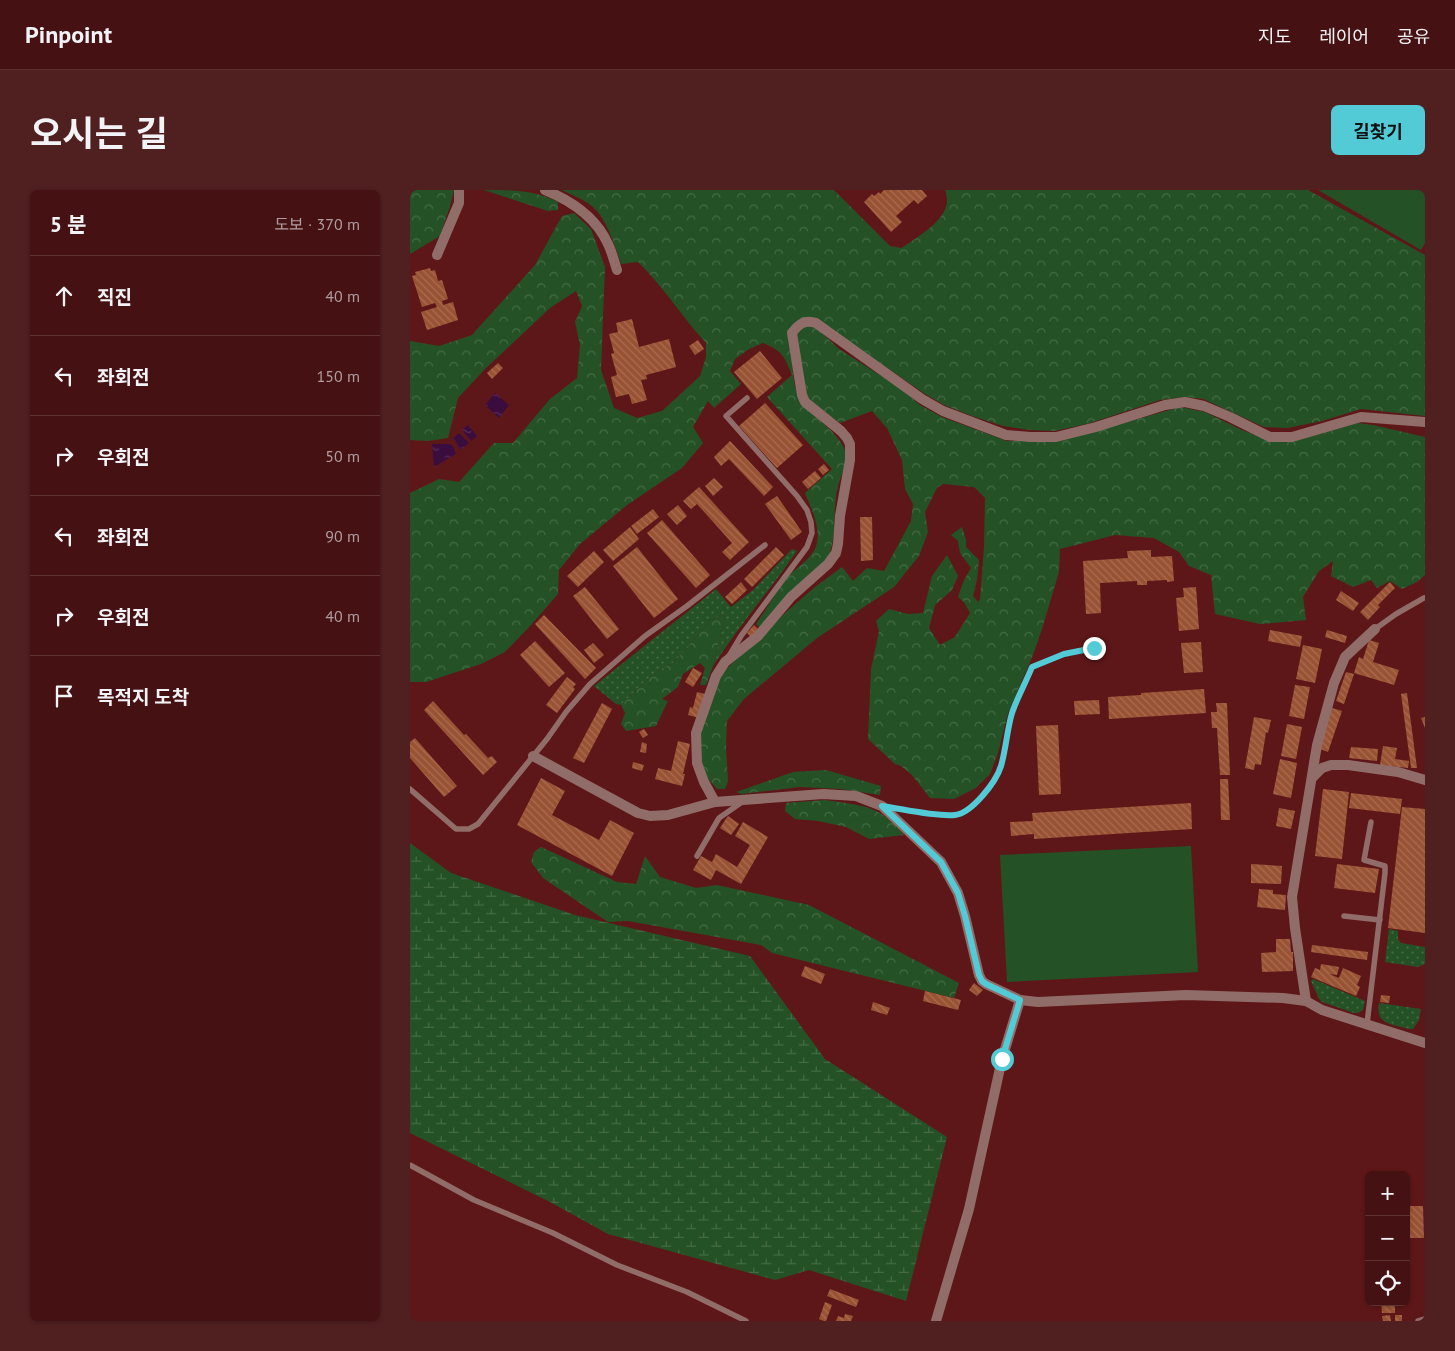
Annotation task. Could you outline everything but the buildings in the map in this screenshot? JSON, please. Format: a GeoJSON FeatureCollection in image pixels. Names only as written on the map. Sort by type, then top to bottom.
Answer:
{"type":"FeatureCollection","features":[{"type":"Feature","properties":{"kind":"street"},"geometry":{"type":"LineString","coordinates":[[437,255],[459,203],[459,190]]}},
{"type":"Feature","properties":{"kind":"street"},"geometry":{"type":"LineString","coordinates":[[545,190],[572,203],[588,215],[609,244],[617,270]]}},
{"type":"Feature","properties":{"kind":"street"},"geometry":{"type":"LineString","coordinates":[[715,802],[704,782],[697,763],[696,733],[716,676],[725,662],[758,636],[791,597],[828,564],[836,553],[838,544],[840,516],[850,460],[850,444],[847,438],[805,402],[802,395],[792,333],[803,322],[810,321],[816,323],[922,400],[943,411],[1006,435],[1056,437],[1096,427],[1165,405],[1185,402],[1204,406],[1270,437],[1292,437],[1361,416],[1425,422]]}},
{"type":"Feature","properties":{"kind":"street"},"geometry":{"type":"LineString","coordinates":[[1306,1001],[1292,897],[1317,745],[1338,670],[1345,657],[1375,629]]}},
{"type":"Feature","properties":{"kind":"street"},"geometry":{"type":"LineString","coordinates":[[532,756],[638,813],[650,816],[668,815],[715,802],[823,794],[856,796],[882,806],[941,862],[958,893],[982,981],[1020,1000],[1038,1002],[1186,995],[1283,998],[1306,1001],[1322,1010],[1425,1043]]}},
{"type":"Feature","properties":{"kind":"street"},"geometry":{"type":"LineString","coordinates":[[1312,778],[1322,768],[1331,765],[1348,765],[1398,772],[1425,780]]}},
{"type":"Feature","properties":{"kind":"street"},"geometry":{"type":"LineString","coordinates":[[936,1321],[969,1209],[1002,1059],[1020,1000]]}},
{"type":"Feature","properties":{"kind":"lane"},"geometry":{"type":"LineString","coordinates":[[725,662],[741,636],[807,547],[812,533],[807,510],[797,496],[726,416],[747,398]]}},
{"type":"Feature","properties":{"kind":"lane"},"geometry":{"type":"LineString","coordinates":[[410,789],[456,829],[469,829],[478,824],[590,684],[645,636],[765,545]]}},
{"type":"Feature","properties":{"kind":"lane"},"geometry":{"type":"LineString","coordinates":[[1375,629],[1424,598]]}},
{"type":"Feature","properties":{"kind":"lane"},"geometry":{"type":"LineString","coordinates":[[697,856],[719,818],[744,800]]}},
{"type":"Feature","properties":{"kind":"lane"},"geometry":{"type":"LineString","coordinates":[[1368,1024],[1385,866],[1364,860],[1371,822]]}},
{"type":"Feature","properties":{"kind":"lane"},"geometry":{"type":"LineString","coordinates":[[1344,916],[1380,920]]}},
{"type":"Feature","properties":{"kind":"lane"},"geometry":{"type":"LineString","coordinates":[[410,1165],[474,1200],[617,1265],[687,1292],[746,1321]]}},
{"type":"Feature","properties":{"kind":"lane"},"geometry":{"type":"LineString","coordinates":[[1418,1321],[1425,1319]]}},
{"type":"Feature","properties":{"kind":"path"},"geometry":{"type":"LineString","coordinates":[[902,809],[956,815],[967,810],[990,786],[1000,767],[1013,712],[1032,667],[1064,654],[1094,648]]}},
{"type":"Feature","properties":{"kind":"green space"},"geometry":{"type":"Polygon","coordinates":[[[410,190],[454,190],[440,236],[410,254],[410,190]]]}},
{"type":"Feature","properties":{"kind":"green space"},"geometry":{"type":"Polygon","coordinates":[[[484,190],[513,191],[540,195],[558,202],[558,210],[548,211],[484,190]]]}},
{"type":"Feature","properties":{"kind":"green space"},"geometry":{"type":"Polygon","coordinates":[[[562,190],[834,190],[890,246],[902,248],[926,231],[941,217],[947,200],[945,190],[1308,190],[1425,255],[1425,416],[1361,409],[1322,421],[1288,428],[1264,427],[1203,399],[1186,397],[1160,400],[1087,424],[1054,431],[1030,430],[1003,426],[944,405],[819,321],[795,323],[793,367],[796,390],[806,408],[840,441],[846,456],[836,495],[833,540],[828,558],[760,628],[756,624],[778,590],[789,576],[811,555],[815,548],[818,532],[805,493],[832,469],[767,397],[792,375],[782,355],[763,343],[749,349],[735,359],[730,371],[741,384],[714,408],[708,401],[693,427],[703,443],[682,468],[627,505],[580,544],[559,570],[558,594],[505,652],[481,664],[426,682],[410,682],[410,493],[439,479],[459,482],[494,443],[513,443],[550,399],[577,378],[580,345],[575,322],[582,306],[576,291],[550,308],[486,368],[458,398],[448,438],[428,441],[410,440],[410,341],[439,346],[472,335],[535,265],[562,216],[574,213],[591,229],[605,267],[601,370],[614,408],[637,418],[662,411],[700,376],[706,357],[706,343],[647,271],[638,262],[621,264],[610,234],[598,212],[586,202],[562,190]]]}},
{"type":"Feature","properties":{"kind":"green space"},"geometry":{"type":"Polygon","coordinates":[[[1318,190],[1425,190],[1425,243],[1421,250],[1318,190]]]}},
{"type":"Feature","properties":{"kind":"green space"},"geometry":{"type":"Polygon","coordinates":[[[804,324],[815,326],[839,349],[900,388],[920,405],[942,417],[1007,441],[1060,441],[1180,407],[1205,412],[1272,442],[1298,440],[1358,423],[1425,437],[1425,575],[1417,582],[1402,589],[1390,581],[1377,588],[1371,580],[1353,587],[1331,576],[1333,561],[1319,571],[1303,597],[1306,620],[1260,624],[1215,614],[1211,575],[1189,566],[1179,552],[1154,538],[1115,535],[1060,549],[1059,572],[1042,629],[1008,713],[998,753],[990,774],[976,788],[954,799],[930,798],[912,775],[901,766],[895,764],[868,739],[871,669],[879,631],[876,621],[889,609],[908,614],[923,613],[932,576],[947,555],[958,576],[952,590],[935,605],[929,628],[940,645],[955,637],[970,613],[964,602],[958,597],[971,568],[960,553],[958,541],[951,535],[962,527],[966,547],[979,560],[973,596],[978,602],[980,599],[985,498],[974,487],[943,484],[937,488],[925,512],[928,532],[919,556],[894,587],[817,638],[744,699],[727,721],[728,781],[725,789],[717,789],[709,780],[700,763],[700,733],[721,674],[786,612],[842,567],[853,581],[867,568],[884,571],[911,521],[913,504],[905,489],[902,460],[887,428],[872,411],[840,423],[808,401],[794,335],[804,324]]]}},
{"type":"Feature","properties":{"kind":"green space"},"geometry":{"type":"Polygon","coordinates":[[[792,549],[797,551],[713,666],[725,617],[723,615],[711,620],[673,663],[661,669],[642,684],[621,705],[616,704],[594,686],[716,589],[731,607],[753,590],[792,549]]]}},
{"type":"Feature","properties":{"kind":"green space"},"geometry":{"type":"Polygon","coordinates":[[[723,615],[725,617],[713,666],[706,685],[700,685],[705,668],[700,663],[683,674],[678,687],[662,699],[668,701],[656,726],[626,731],[621,724],[625,713],[621,705],[642,684],[661,669],[673,663],[711,620],[723,615]]]}},
{"type":"Feature","properties":{"kind":"green space"},"geometry":{"type":"Polygon","coordinates":[[[826,770],[881,786],[880,795],[840,789],[800,787],[741,794],[736,792],[793,772],[826,770]]]}},
{"type":"Feature","properties":{"kind":"green space"},"geometry":{"type":"Polygon","coordinates":[[[825,800],[874,810],[887,818],[904,835],[869,839],[846,827],[818,821],[795,819],[785,811],[786,803],[825,800]]]}},
{"type":"Feature","properties":{"kind":"green space"},"geometry":{"type":"Polygon","coordinates":[[[410,843],[451,873],[575,915],[750,956],[825,1059],[947,1137],[906,1301],[809,1270],[775,1280],[608,1234],[550,1202],[410,1133],[410,843]]]}},
{"type":"Feature","properties":{"kind":"green space"},"geometry":{"type":"Polygon","coordinates":[[[1191,846],[1198,972],[1007,982],[1000,855],[1191,846]]]}},
{"type":"Feature","properties":{"kind":"green space"},"geometry":{"type":"Polygon","coordinates":[[[541,847],[617,882],[636,884],[645,856],[660,877],[696,888],[717,885],[809,905],[959,983],[954,998],[772,953],[761,945],[628,921],[608,922],[543,878],[531,862],[534,852],[541,847]]]}},
{"type":"Feature","properties":{"kind":"green space"},"geometry":{"type":"Polygon","coordinates":[[[1389,929],[1398,931],[1398,939],[1401,943],[1425,947],[1425,964],[1418,967],[1385,962],[1389,929]]]}},
{"type":"Feature","properties":{"kind":"green space"},"geometry":{"type":"Polygon","coordinates":[[[1313,979],[1365,1001],[1363,1010],[1354,1013],[1322,1002],[1311,981],[1313,979]]]}},
{"type":"Feature","properties":{"kind":"green space"},"geometry":{"type":"Polygon","coordinates":[[[1379,1003],[1421,1009],[1419,1020],[1413,1029],[1386,1022],[1380,1016],[1378,1010],[1379,1003]]]}},
{"type":"Feature","properties":{"kind":"water"},"geometry":{"type":"Polygon","coordinates":[[[495,393],[509,405],[499,418],[485,405],[495,393]]]}},
{"type":"Feature","properties":{"kind":"water"},"geometry":{"type":"Polygon","coordinates":[[[468,425],[477,436],[471,441],[462,430],[468,425]]]}},
{"type":"Feature","properties":{"kind":"water"},"geometry":{"type":"Polygon","coordinates":[[[459,433],[469,443],[461,450],[453,438],[459,433]]]}},
{"type":"Feature","properties":{"kind":"water"},"geometry":{"type":"Polygon","coordinates":[[[432,444],[450,444],[453,446],[456,454],[434,467],[432,444]]]}},
{"type":"Feature","properties":{"kind":"route"},"geometry":{"type":"LineString","coordinates":[[1002,1059],[1020,1000],[982,981],[958,893],[941,862],[882,806],[956,815],[967,810],[990,786],[1000,767],[1013,712],[1032,667],[1064,654],[1094,648]]}}]}
